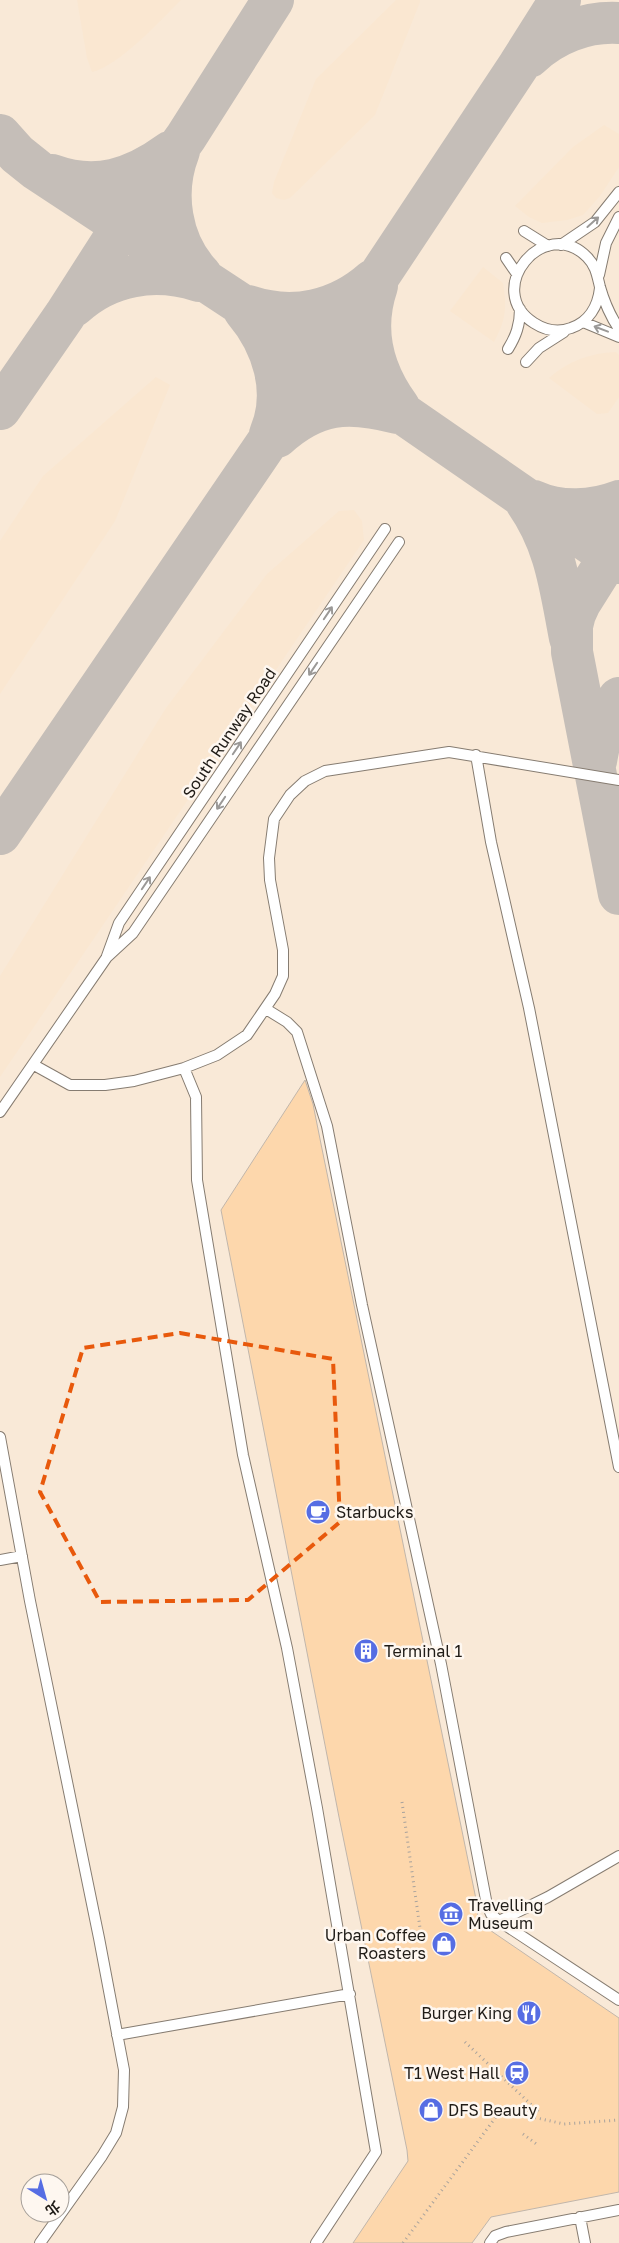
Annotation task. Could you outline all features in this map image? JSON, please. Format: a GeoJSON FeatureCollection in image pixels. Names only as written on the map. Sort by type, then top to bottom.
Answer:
{"type":"FeatureCollection","features":[{"type":"Feature","properties":{"kind":"lane"},"geometry":{"type":"LineString","coordinates":[[561,245],[595,222],[619,192]]}},
{"type":"Feature","properties":{"kind":"lane"},"geometry":{"type":"LineString","coordinates":[[526,362],[539,348],[583,322],[593,312],[598,301],[599,276],[606,243],[619,217]]}},
{"type":"Feature","properties":{"kind":"lane"},"geometry":{"type":"LineString","coordinates":[[524,231],[548,246]]}},
{"type":"Feature","properties":{"kind":"lane"},"geometry":{"type":"LineString","coordinates":[[570,329],[555,331],[541,328],[528,320],[520,309],[515,297],[517,274],[526,259],[536,251],[548,246],[561,245],[574,248],[585,255],[593,264],[599,276]]}},
{"type":"Feature","properties":{"kind":"lane"},"geometry":{"type":"LineString","coordinates":[[506,258],[517,274]]}},
{"type":"Feature","properties":{"kind":"lane"},"geometry":{"type":"LineString","coordinates":[[600,288],[619,329]]}},
{"type":"Feature","properties":{"kind":"lane"},"geometry":{"type":"LineString","coordinates":[[508,349],[516,336],[520,323],[520,309]]}},
{"type":"Feature","properties":{"kind":"lane"},"geometry":{"type":"LineString","coordinates":[[583,322],[619,337]]}},
{"type":"Feature","properties":{"kind":"lane","name":"South Runway Road"},"geometry":{"type":"LineString","coordinates":[[0,1112],[34,1065],[106,957],[118,923],[385,529]]}},
{"type":"Feature","properties":{"kind":"lane","name":"South Runway Road"},"geometry":{"type":"LineString","coordinates":[[106,957],[133,933],[399,542]]}},
{"type":"Feature","properties":{"kind":"lane"},"geometry":{"type":"LineString","coordinates":[[34,1065],[70,1085],[104,1085],[134,1082],[184,1068],[217,1056],[247,1035],[266,1009],[283,976],[284,964],[270,880],[271,839],[274,819],[290,795],[305,781],[325,771],[449,752],[619,780]]}},
{"type":"Feature","properties":{"kind":"lane"},"geometry":{"type":"LineString","coordinates":[[476,755],[491,842],[529,1008],[619,1467]]}},
{"type":"Feature","properties":{"kind":"lane"},"geometry":{"type":"LineString","coordinates":[[266,1009],[297,1032],[326,1126],[362,1306],[441,1664],[487,1905],[491,1914],[499,1921],[619,2000]]}},
{"type":"Feature","properties":{"kind":"lane"},"geometry":{"type":"LineString","coordinates":[[184,1068],[196,1097],[197,1180],[243,1455],[287,1648],[350,1994],[376,2152],[316,2243]]}},
{"type":"Feature","properties":{"kind":"lane"},"geometry":{"type":"LineString","coordinates":[[0,1437],[124,2070],[123,2107],[116,2133],[102,2156],[40,2243]]}},
{"type":"Feature","properties":{"kind":"lane"},"geometry":{"type":"LineString","coordinates":[[0,1560],[22,1556]]}},
{"type":"Feature","properties":{"kind":"lane"},"geometry":{"type":"LineString","coordinates":[[499,1921],[548,1897],[619,1856]]}},
{"type":"Feature","properties":{"kind":"lane"},"geometry":{"type":"LineString","coordinates":[[117,2035],[350,1994]]}},
{"type":"Feature","properties":{"kind":"lane"},"geometry":{"type":"LineString","coordinates":[[490,2243],[495,2236],[506,2232],[619,2210]]}},
{"type":"Feature","properties":{"kind":"lane"},"geometry":{"type":"LineString","coordinates":[[580,2217],[585,2243]]}},
{"type":"Feature","properties":{"kind":"path"},"geometry":{"type":"LineString","coordinates":[[402,1802],[420,1928]]}},
{"type":"Feature","properties":{"kind":"path"},"geometry":{"type":"LineString","coordinates":[[464,2042],[539,2112]]}},
{"type":"Feature","properties":{"kind":"path"},"geometry":{"type":"LineString","coordinates":[[469,2070],[483,2079]]}},
{"type":"Feature","properties":{"kind":"path"},"geometry":{"type":"LineString","coordinates":[[403,2243],[501,2110],[564,2124],[619,2120]]}},
{"type":"Feature","properties":{"kind":"path"},"geometry":{"type":"LineString","coordinates":[[522,2134],[539,2146]]}},
{"type":"Feature","properties":{"kind":"highlighted area"},"geometry":{"type":"Polygon","coordinates":[[[180,1333],[333,1359],[340,1522],[248,1600],[100,1602],[40,1492],[83,1348],[180,1333]]]}},
{"type":"Feature","properties":{"kind":"shaded area"},"geometry":{"type":"Polygon","coordinates":[[[0,0],[619,0],[619,2243],[0,2243],[0,0]]]}},
{"type":"Feature","properties":{"kind":"shaded area"},"geometry":{"type":"Polygon","coordinates":[[[77,0],[181,0],[127,52],[103,68],[92,72],[87,58],[77,0]]]}},
{"type":"Feature","properties":{"kind":"shaded area"},"geometry":{"type":"Polygon","coordinates":[[[396,0],[420,0],[420,2],[375,115],[290,198],[284,200],[276,198],[272,193],[274,182],[316,79],[396,0]]]}},
{"type":"Feature","properties":{"kind":"shaded area"},"geometry":{"type":"Polygon","coordinates":[[[604,125],[619,134],[619,167],[600,196],[583,215],[567,220],[542,223],[529,217],[515,206],[573,147],[604,125]]]}},
{"type":"Feature","properties":{"kind":"shaded area"},"geometry":{"type":"Polygon","coordinates":[[[483,267],[503,283],[505,306],[503,320],[494,342],[450,311],[483,267]]]}},
{"type":"Feature","properties":{"kind":"shaded area"},"geometry":{"type":"Polygon","coordinates":[[[616,352],[619,355],[619,397],[608,413],[597,414],[549,378],[564,367],[580,359],[616,352]]]}},
{"type":"Feature","properties":{"kind":"shaded area"},"geometry":{"type":"Polygon","coordinates":[[[156,377],[170,385],[115,521],[0,694],[0,541],[43,476],[156,377]]]}},
{"type":"Feature","properties":{"kind":"shaded area"},"geometry":{"type":"Polygon","coordinates":[[[354,510],[362,521],[364,540],[0,1077],[0,976],[166,708],[267,574],[339,511],[354,510]]]}},
{"type":"Feature","properties":{"kind":"building","name":"Terminal 1"},"geometry":{"type":"Polygon","coordinates":[[[305,1080],[313,1104],[477,1904],[478,1922],[619,2018],[619,2192],[491,2217],[472,2243],[353,2243],[408,2161],[407,2150],[339,1817],[221,1210],[305,1080]]]}},
{"type":"Feature","properties":{"kind":"taxiway"},"geometry":{"type":"LineString","coordinates":[[0,409],[65,315],[122,226],[186,137],[273,0]]}},
{"type":"Feature","properties":{"kind":"taxiway"},"geometry":{"type":"LineString","coordinates":[[0,834],[324,359],[560,0]]}},
{"type":"Feature","properties":{"kind":"taxiway"},"geometry":{"type":"LineString","coordinates":[[529,57],[549,42],[571,31],[594,24],[619,23]]}},
{"type":"Feature","properties":{"kind":"taxiway"},"geometry":{"type":"LineString","coordinates":[[0,135],[17,154],[37,170],[324,359],[619,563]]}},
{"type":"Feature","properties":{"kind":"taxiway"},"geometry":{"type":"LineString","coordinates":[[179,151],[171,183],[172,216],[182,247],[190,262],[201,275]]}},
{"type":"Feature","properties":{"kind":"taxiway"},"geometry":{"type":"LineString","coordinates":[[52,175],[84,182],[114,180],[142,169],[170,152]]}},
{"type":"Feature","properties":{"kind":"taxiway"},"geometry":{"type":"LineString","coordinates":[[74,306],[102,287],[117,280],[133,276],[166,274],[199,281]]}},
{"type":"Feature","properties":{"kind":"taxiway"},"geometry":{"type":"LineString","coordinates":[[248,306],[282,313],[314,310],[330,306],[345,299],[373,280]]}},
{"type":"Feature","properties":{"kind":"taxiway"},"geometry":{"type":"LineString","coordinates":[[377,286],[370,318],[372,349],[382,379],[399,407]]}},
{"type":"Feature","properties":{"kind":"taxiway"},"geometry":{"type":"LineString","coordinates":[[244,310],[263,338],[275,369],[278,402],[270,434]]}},
{"type":"Feature","properties":{"kind":"taxiway"},"geometry":{"type":"LineString","coordinates":[[277,437],[291,425],[305,417],[333,407],[363,406],[397,413]]}},
{"type":"Feature","properties":{"kind":"taxiway"},"geometry":{"type":"LineString","coordinates":[[534,501],[565,509],[588,509],[619,501]]}},
{"type":"Feature","properties":{"kind":"taxiway"},"geometry":{"type":"LineString","coordinates":[[526,502],[544,534],[556,567],[570,638]]}},
{"type":"Feature","properties":{"kind":"taxiway"},"geometry":{"type":"LineString","coordinates":[[619,541],[580,603],[572,626],[572,652],[619,894]]}},
{"type":"Feature","properties":{"kind":"taxiway"},"geometry":{"type":"LineString","coordinates":[[596,761],[606,720],[619,698]]}},
{"type":"Feature","properties":{"kind":"place","name":"Starbucks"},"geometry":{"type":"Point","coordinates":[318,1512]}},
{"type":"Feature","properties":{"kind":"place","name":"Terminal 1"},"geometry":{"type":"Point","coordinates":[366,1651]}},
{"type":"Feature","properties":{"kind":"place","name":"Travelling Museum"},"geometry":{"type":"Point","coordinates":[451,1914]}},
{"type":"Feature","properties":{"kind":"place","name":"Urban Coffee Roasters"},"geometry":{"type":"Point","coordinates":[444,1944]}},
{"type":"Feature","properties":{"kind":"place","name":"Burger King"},"geometry":{"type":"Point","coordinates":[529,2013]}},
{"type":"Feature","properties":{"kind":"place","name":"T1 West Hall"},"geometry":{"type":"Point","coordinates":[517,2073]}},
{"type":"Feature","properties":{"kind":"place","name":"DFS Beauty"},"geometry":{"type":"Point","coordinates":[431,2110]}}]}
